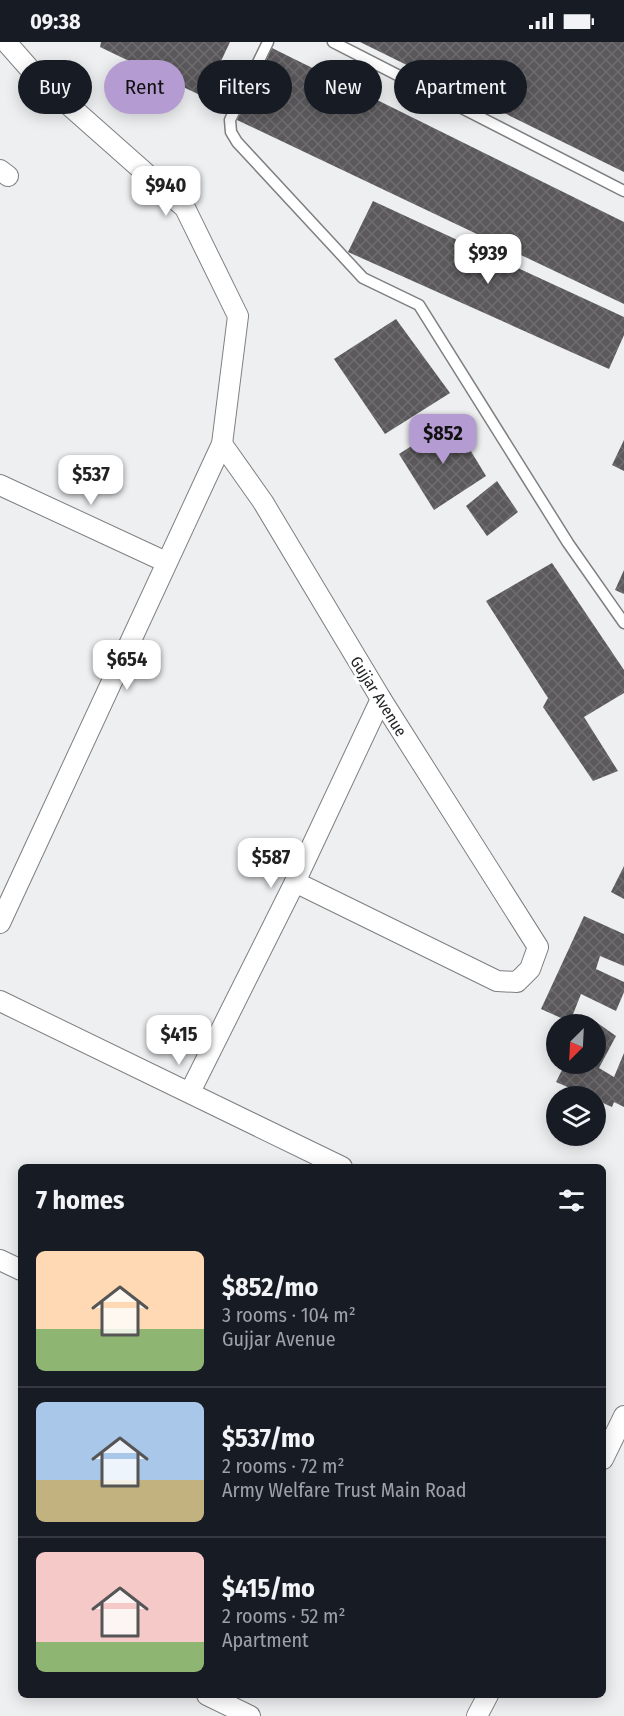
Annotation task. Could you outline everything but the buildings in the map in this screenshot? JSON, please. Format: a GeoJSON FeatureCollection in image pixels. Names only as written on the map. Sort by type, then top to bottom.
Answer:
{"type":"FeatureCollection","features":[{"type":"Feature","properties":{"kind":"street"},"geometry":{"type":"LineString","coordinates":[[0,923],[222,444],[238,316],[185,208],[36,76],[6,42]]}},
{"type":"Feature","properties":{"kind":"street","name":"Gujjar Avenue"},"geometry":{"type":"LineString","coordinates":[[222,444],[263,502],[381,699],[538,947],[530,969],[517,982],[497,981],[295,882]]}},
{"type":"Feature","properties":{"kind":"street"},"geometry":{"type":"LineString","coordinates":[[0,485],[166,562]]}},
{"type":"Feature","properties":{"kind":"street"},"geometry":{"type":"LineString","coordinates":[[190,1092],[295,882],[381,699]]}},
{"type":"Feature","properties":{"kind":"street"},"geometry":{"type":"LineString","coordinates":[[0,1001],[336,1164]]}},
{"type":"Feature","properties":{"kind":"street"},"geometry":{"type":"LineString","coordinates":[[0,1260],[18,1269]]}},
{"type":"Feature","properties":{"kind":"street"},"geometry":{"type":"LineString","coordinates":[[606,1453],[624,1416]]}},
{"type":"Feature","properties":{"kind":"street"},"geometry":{"type":"LineString","coordinates":[[213,1698],[250,1716]]}},
{"type":"Feature","properties":{"kind":"street"},"geometry":{"type":"LineString","coordinates":[[477,1716],[486,1698]]}},
{"type":"Feature","properties":{"kind":"lane"},"geometry":{"type":"LineString","coordinates":[[268,42],[230,120],[231,132],[237,142],[363,278],[419,305],[568,543],[624,623]]}},
{"type":"Feature","properties":{"kind":"lane"},"geometry":{"type":"LineString","coordinates":[[333,42],[624,191]]}}]}
